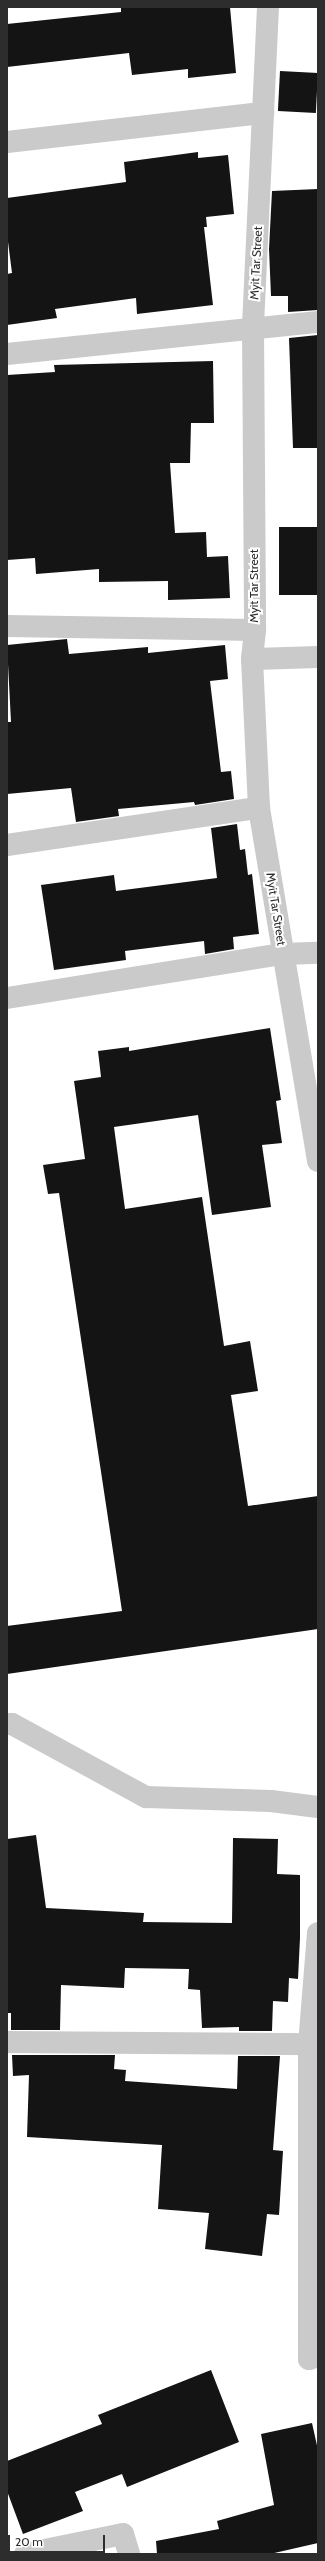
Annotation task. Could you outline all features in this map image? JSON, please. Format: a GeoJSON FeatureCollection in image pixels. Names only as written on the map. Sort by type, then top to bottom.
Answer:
{"type":"FeatureCollection","features":[{"type":"Feature","properties":{"kind":"street","name":"Myit Tar Street"},"geometry":{"type":"LineString","coordinates":[[268,7],[253,327],[255,630],[252,659],[260,808],[318,1161]]}},
{"type":"Feature","properties":{"kind":"street"},"geometry":{"type":"LineString","coordinates":[[7,142],[263,113]]}},
{"type":"Feature","properties":{"kind":"street"},"geometry":{"type":"LineString","coordinates":[[7,354],[253,327],[318,322]]}},
{"type":"Feature","properties":{"kind":"street"},"geometry":{"type":"LineString","coordinates":[[7,626],[255,630]]}},
{"type":"Feature","properties":{"kind":"street"},"geometry":{"type":"LineString","coordinates":[[252,659],[318,657]]}},
{"type":"Feature","properties":{"kind":"street"},"geometry":{"type":"LineString","coordinates":[[7,845],[260,808]]}},
{"type":"Feature","properties":{"kind":"street"},"geometry":{"type":"LineString","coordinates":[[7,998],[283,954],[318,953]]}},
{"type":"Feature","properties":{"kind":"street"},"geometry":{"type":"LineString","coordinates":[[7,1724],[12,1724],[146,1797],[271,1801],[318,1808]]}},
{"type":"Feature","properties":{"kind":"street"},"geometry":{"type":"LineString","coordinates":[[318,1933],[313,2045],[309,2359],[318,2356]]}},
{"type":"Feature","properties":{"kind":"street"},"geometry":{"type":"LineString","coordinates":[[7,2042],[313,2045]]}},
{"type":"Feature","properties":{"kind":"street"},"geometry":{"type":"LineString","coordinates":[[25,2554],[123,2534],[129,2554]]}},
{"type":"Feature","properties":{"kind":"building"},"geometry":{"type":"Polygon","coordinates":[[[230,7],[236,73],[188,78],[188,69],[132,75],[129,53],[7,67],[7,24],[121,12],[121,8],[230,7]]]}},
{"type":"Feature","properties":{"kind":"building"},"geometry":{"type":"Polygon","coordinates":[[[280,71],[318,73],[316,113],[278,111],[280,71]]]}},
{"type":"Feature","properties":{"kind":"building"},"geometry":{"type":"Polygon","coordinates":[[[198,152],[198,158],[228,155],[234,214],[206,217],[207,227],[204,227],[213,305],[137,314],[136,298],[55,309],[57,318],[7,325],[7,274],[12,273],[7,234],[7,198],[126,182],[124,162],[198,152]]]}},
{"type":"Feature","properties":{"kind":"building"},"geometry":{"type":"Polygon","coordinates":[[[318,189],[318,310],[288,312],[288,296],[271,296],[269,249],[272,191],[318,189]]]}},
{"type":"Feature","properties":{"kind":"building"},"geometry":{"type":"Polygon","coordinates":[[[318,335],[318,448],[293,448],[289,338],[318,335]]]}},
{"type":"Feature","properties":{"kind":"building"},"geometry":{"type":"Polygon","coordinates":[[[213,361],[214,423],[191,423],[190,463],[170,463],[175,533],[206,532],[207,557],[228,556],[230,598],[168,600],[168,581],[99,582],[99,569],[36,574],[35,558],[7,560],[7,375],[55,372],[54,365],[213,361]]]}},
{"type":"Feature","properties":{"kind":"building"},"geometry":{"type":"Polygon","coordinates":[[[279,527],[318,527],[318,595],[279,595],[279,527]]]}},
{"type":"Feature","properties":{"kind":"building"},"geometry":{"type":"Polygon","coordinates":[[[67,639],[69,654],[148,647],[148,653],[225,645],[228,679],[210,681],[221,772],[231,771],[234,799],[195,805],[194,802],[118,809],[119,816],[76,822],[71,788],[7,794],[7,722],[11,722],[7,645],[67,639]]]}},
{"type":"Feature","properties":{"kind":"building"},"geometry":{"type":"Polygon","coordinates":[[[237,824],[240,850],[245,849],[248,875],[252,874],[259,934],[233,937],[234,949],[205,954],[204,941],[125,951],[126,960],[54,970],[41,885],[114,875],[116,891],[217,878],[211,828],[237,824]]]}},
{"type":"Feature","properties":{"kind":"building"},"geometry":{"type":"Polygon","coordinates":[[[270,1028],[281,1100],[276,1101],[282,1143],[262,1145],[271,1207],[212,1215],[198,1115],[114,1127],[125,1209],[202,1197],[224,1346],[250,1341],[258,1391],[231,1395],[248,1506],[318,1496],[318,1629],[7,1674],[7,1626],[122,1611],[59,1193],[48,1194],[43,1165],[85,1159],[74,1081],[101,1077],[98,1051],[129,1047],[129,1051],[270,1028]]]}},
{"type":"Feature","properties":{"kind":"building"},"geometry":{"type":"Polygon","coordinates":[[[36,1835],[46,1908],[144,1913],[143,1922],[232,1923],[233,1838],[278,1839],[277,1874],[300,1875],[300,1938],[298,1979],[289,1978],[288,2002],[273,2001],[272,2031],[239,2031],[239,2027],[202,2028],[200,1990],[188,1989],[189,1969],[125,1968],[124,1988],[61,1985],[60,2030],[11,2030],[11,2013],[7,2013],[7,1839],[36,1835]]]}},
{"type":"Feature","properties":{"kind":"building"},"geometry":{"type":"Polygon","coordinates":[[[12,2055],[115,2055],[114,2069],[126,2070],[125,2081],[237,2089],[238,2056],[280,2056],[273,2150],[283,2151],[279,2215],[267,2214],[262,2256],[205,2249],[209,2213],[158,2209],[162,2145],[27,2137],[29,2075],[13,2076],[12,2055]]]}},
{"type":"Feature","properties":{"kind":"building"},"geometry":{"type":"Polygon","coordinates":[[[211,2370],[239,2442],[127,2487],[122,2474],[75,2492],[83,2511],[23,2534],[7,2491],[7,2461],[102,2424],[98,2415],[211,2370]]]}},
{"type":"Feature","properties":{"kind":"building"},"geometry":{"type":"Polygon","coordinates":[[[312,2423],[318,2450],[318,2543],[270,2554],[157,2554],[156,2541],[219,2529],[217,2521],[274,2505],[261,2434],[312,2423]]]}}]}
